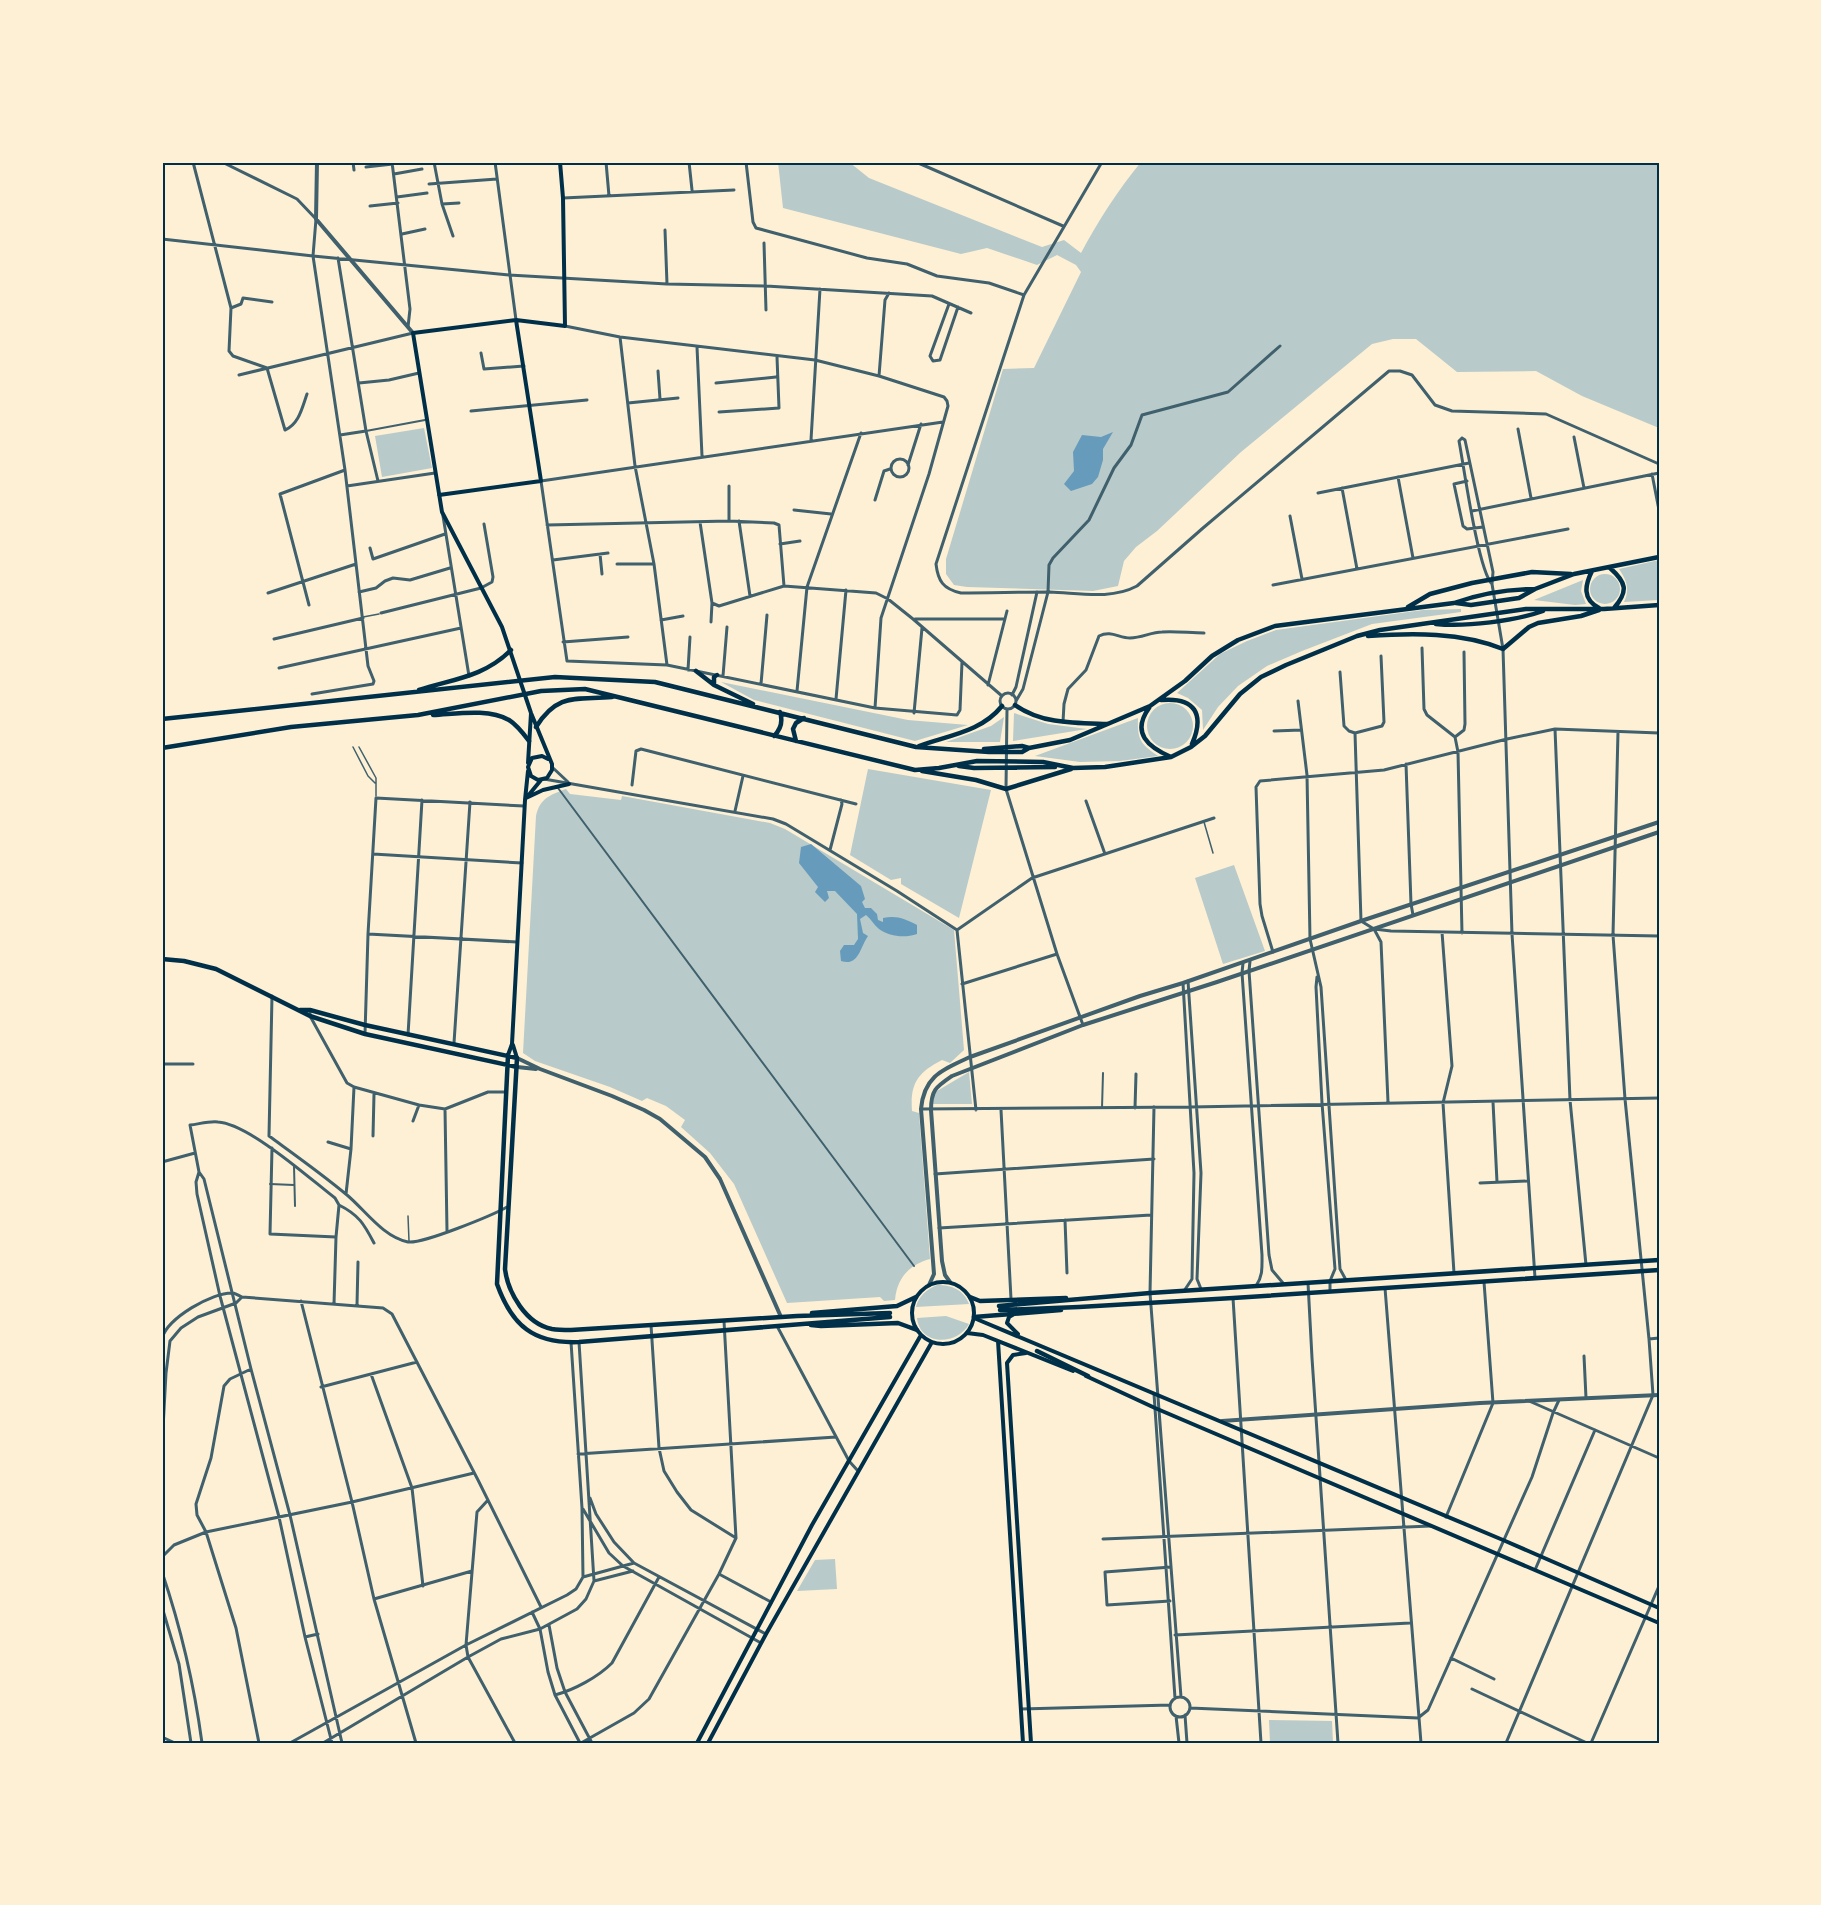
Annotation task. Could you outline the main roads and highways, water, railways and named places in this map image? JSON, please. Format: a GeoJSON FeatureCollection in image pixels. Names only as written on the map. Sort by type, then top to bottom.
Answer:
{"type":"FeatureCollection","features":[{"type":"Feature","properties":{"kind":"main road"},"geometry":{"type":"LineString","coordinates":[[525,799],[542,780],[549,776],[552,767],[502,627],[442,512],[413,333],[516,320],[565,326],[563,198],[560,162]]}},
{"type":"Feature","properties":{"kind":"main road"},"geometry":{"type":"LineString","coordinates":[[439,495],[542,481],[516,320]]}},
{"type":"Feature","properties":{"kind":"main road"},"geometry":{"type":"LineString","coordinates":[[162,720],[555,676],[655,682],[916,747],[1022,752],[1029,748],[1070,740],[1150,706],[1185,681],[1212,656],[1238,640],[1265,629],[1406,608],[1454,603],[1471,605],[1519,598],[1535,589],[1574,574],[1659,557]]}},
{"type":"Feature","properties":{"kind":"main road"},"geometry":{"type":"LineString","coordinates":[[1610,568],[1619,576],[1624,587],[1622,600],[1614,608]]}},
{"type":"Feature","properties":{"kind":"main road"},"geometry":{"type":"LineString","coordinates":[[1592,571],[1587,582],[1586,594],[1593,605],[1604,609]]}},
{"type":"Feature","properties":{"kind":"main road"},"geometry":{"type":"LineString","coordinates":[[1406,608],[1430,594],[1491,584],[1532,572],[1574,574]]}},
{"type":"Feature","properties":{"kind":"main road"},"geometry":{"type":"LineString","coordinates":[[915,770],[956,765],[1001,768],[1061,766],[1073,768],[1171,757],[1191,747],[1205,736],[1240,694],[1261,677],[1357,636],[1380,630],[1432,623],[1453,625],[1528,616],[1545,610],[1659,605]]}},
{"type":"Feature","properties":{"kind":"main road"},"geometry":{"type":"LineString","coordinates":[[1357,636],[1418,634],[1481,640],[1503,649],[1529,627],[1538,623],[1581,616],[1604,609]]}},
{"type":"Feature","properties":{"kind":"main road"},"geometry":{"type":"LineString","coordinates":[[411,693],[469,677],[492,666],[511,650]]}},
{"type":"Feature","properties":{"kind":"main road"},"geometry":{"type":"LineString","coordinates":[[696,671],[714,685],[761,708]]}},
{"type":"Feature","properties":{"kind":"main road"},"geometry":{"type":"LineString","coordinates":[[714,685],[714,677],[720,675]]}},
{"type":"Feature","properties":{"kind":"main road"},"geometry":{"type":"LineString","coordinates":[[418,715],[541,691],[585,689],[915,770],[976,780],[1006,789],[1073,768]]}},
{"type":"Feature","properties":{"kind":"main road"},"geometry":{"type":"LineString","coordinates":[[537,726],[549,709],[561,702],[618,696]]}},
{"type":"Feature","properties":{"kind":"main road"},"geometry":{"type":"LineString","coordinates":[[1158,701],[1173,699],[1189,705],[1195,711],[1199,729],[1191,747]]}},
{"type":"Feature","properties":{"kind":"main road"},"geometry":{"type":"LineString","coordinates":[[1015,703],[1027,714],[1063,722],[1109,724]]}},
{"type":"Feature","properties":{"kind":"main road"},"geometry":{"type":"LineString","coordinates":[[1150,706],[1143,716],[1144,739],[1154,748],[1171,757]]}},
{"type":"Feature","properties":{"kind":"main road"},"geometry":{"type":"LineString","coordinates":[[916,747],[979,726],[1004,707]]}},
{"type":"Feature","properties":{"kind":"main road"},"geometry":{"type":"LineString","coordinates":[[774,736],[781,725],[780,712]]}},
{"type":"Feature","properties":{"kind":"main road"},"geometry":{"type":"LineString","coordinates":[[512,1044],[517,1058],[517,1067],[505,1269],[506,1279],[519,1304],[537,1323],[550,1329],[571,1330],[797,1316],[890,1315],[725,1331],[571,1342],[544,1339],[529,1332],[518,1322],[504,1302],[497,1284],[499,1212],[508,1056],[512,1044],[531,713]]}},
{"type":"Feature","properties":{"kind":"main road"},"geometry":{"type":"LineString","coordinates":[[162,748],[291,727],[418,715],[500,716],[519,728],[529,741]]}},
{"type":"Feature","properties":{"kind":"main road"},"geometry":{"type":"LineString","coordinates":[[796,741],[793,729],[796,723],[804,718]]}},
{"type":"Feature","properties":{"kind":"main road"},"geometry":{"type":"LineString","coordinates":[[528,764],[535,757],[542,756],[548,759]]}},
{"type":"Feature","properties":{"kind":"main road"},"geometry":{"type":"LineString","coordinates":[[528,770],[534,778],[542,780]]}},
{"type":"Feature","properties":{"kind":"main road"},"geometry":{"type":"LineString","coordinates":[[525,799],[543,790],[569,784]]}},
{"type":"Feature","properties":{"kind":"main road"},"geometry":{"type":"LineString","coordinates":[[162,959],[184,961],[216,969],[300,1010],[517,1058]]}},
{"type":"Feature","properties":{"kind":"main road"},"geometry":{"type":"LineString","coordinates":[[310,1012],[365,1034],[517,1067]]}},
{"type":"Feature","properties":{"kind":"main road"},"geometry":{"type":"LineString","coordinates":[[1659,1260],[1150,1293],[999,1308],[1150,1303],[1659,1270]]}},
{"type":"Feature","properties":{"kind":"main road"},"geometry":{"type":"LineString","coordinates":[[797,1316],[821,1311],[897,1306],[916,1297],[929,1285],[938,1282],[950,1282],[964,1289],[974,1306],[974,1317],[967,1333],[951,1343],[932,1342],[919,1332],[898,1323],[821,1326],[803,1324]]}},
{"type":"Feature","properties":{"kind":"main road"},"geometry":{"type":"LineString","coordinates":[[697,1743],[771,1602],[919,1332],[912,1314],[916,1297]]}},
{"type":"Feature","properties":{"kind":"main road"},"geometry":{"type":"LineString","coordinates":[[970,1297],[980,1301],[1057,1297],[1080,1299]]}},
{"type":"Feature","properties":{"kind":"main road"},"geometry":{"type":"LineString","coordinates":[[974,1317],[1057,1311],[1079,1307]]}},
{"type":"Feature","properties":{"kind":"main road"},"geometry":{"type":"LineString","coordinates":[[1015,1313],[1009,1317],[1007,1323],[1024,1338]]}},
{"type":"Feature","properties":{"kind":"main road"},"geometry":{"type":"LineString","coordinates":[[518,1322],[525,1319],[528,1314]]}},
{"type":"Feature","properties":{"kind":"main road"},"geometry":{"type":"LineString","coordinates":[[974,1317],[1659,1608]]}},
{"type":"Feature","properties":{"kind":"main road"},"geometry":{"type":"LineString","coordinates":[[529,1332],[531,1325],[537,1323]]}},
{"type":"Feature","properties":{"kind":"main road"},"geometry":{"type":"LineString","coordinates":[[967,1333],[983,1335],[1088,1376]]}},
{"type":"Feature","properties":{"kind":"main road"},"geometry":{"type":"LineString","coordinates":[[998,1341],[1023,1743]]}},
{"type":"Feature","properties":{"kind":"main road"},"geometry":{"type":"LineString","coordinates":[[708,1743],[766,1634],[932,1342]]}},
{"type":"Feature","properties":{"kind":"main road"},"geometry":{"type":"LineString","coordinates":[[1037,1351],[1156,1408],[1659,1623]]}},
{"type":"Feature","properties":{"kind":"main road"},"geometry":{"type":"LineString","coordinates":[[1027,1353],[1013,1354],[1007,1363],[1030,1743]]}},
{"type":"Feature","properties":{"kind":"main road"},"geometry":{"type":"LineString","coordinates":[[1008,1496],[1015,1496]]}},
{"type":"Feature","properties":{"kind":"water"},"geometry":{"type":"Polygon","coordinates":[[[1113,432],[1103,449],[1103,460],[1098,477],[1092,484],[1071,491],[1064,484],[1074,471],[1073,452],[1082,435],[1101,437],[1113,432]]]}},
{"type":"Feature","properties":{"kind":"water"},"geometry":{"type":"Polygon","coordinates":[[[811,844],[861,886],[865,899],[862,902],[865,908],[871,908],[877,914],[878,920],[883,922],[883,918],[893,917],[905,919],[917,925],[917,934],[903,936],[888,934],[879,929],[866,915],[860,919],[863,933],[868,936],[858,955],[852,961],[841,961],[840,951],[844,945],[854,945],[858,939],[857,914],[835,891],[827,891],[829,898],[825,902],[815,892],[818,887],[799,863],[801,847],[811,844]]]}}]}
